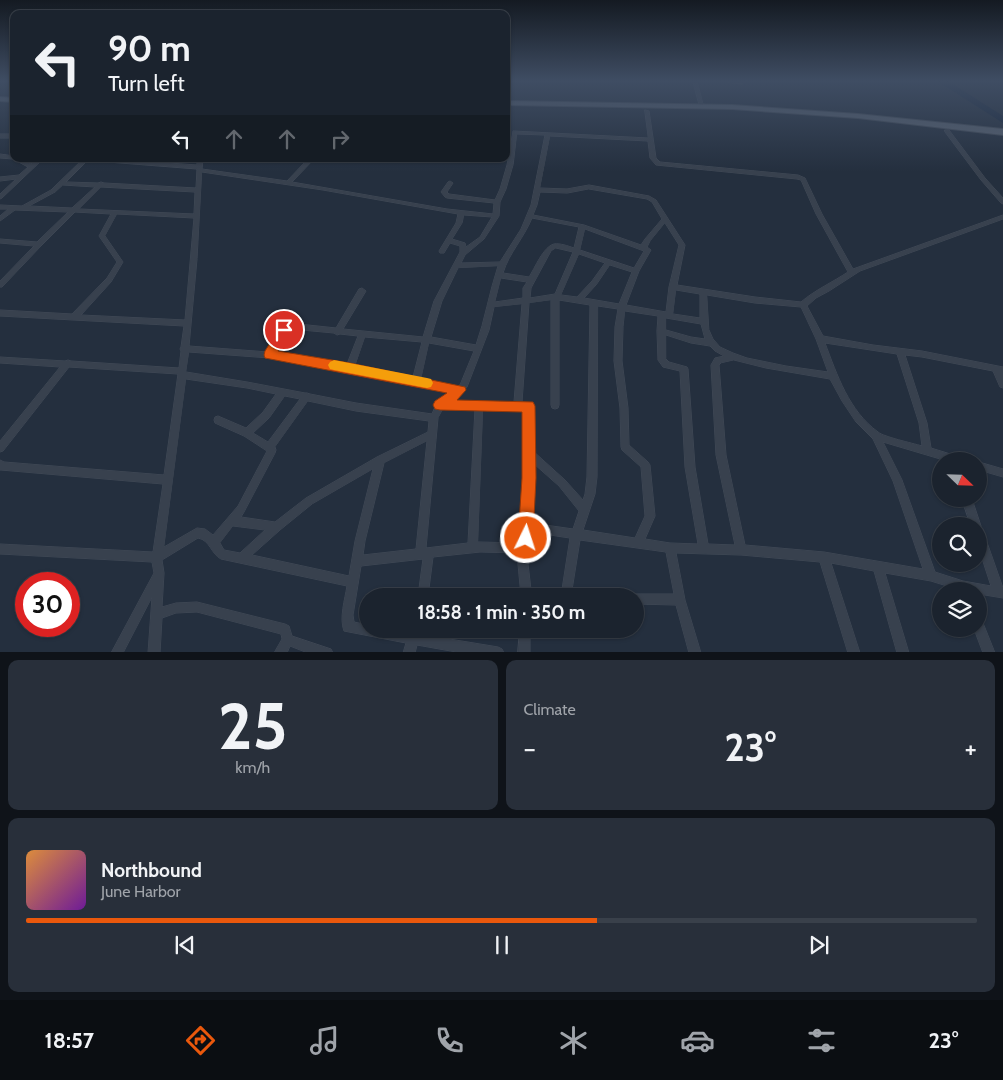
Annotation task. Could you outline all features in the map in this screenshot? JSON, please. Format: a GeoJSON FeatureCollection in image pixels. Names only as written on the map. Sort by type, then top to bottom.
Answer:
{"type":"FeatureCollection","features":[{"type":"Feature","properties":{"kind":"main road"},"geometry":{"type":"LineString","coordinates":[[659,111],[790,116],[1003,137]]}},
{"type":"Feature","properties":{"kind":"main road"},"geometry":{"type":"LineString","coordinates":[[805,111],[1003,132]]}},
{"type":"Feature","properties":{"kind":"street"},"geometry":{"type":"LineString","coordinates":[[647,111],[654,158],[658,164],[803,179],[819,214],[852,273]]}},
{"type":"Feature","properties":{"kind":"street"},"geometry":{"type":"LineString","coordinates":[[946,131],[1002,200]]}},
{"type":"Feature","properties":{"kind":"street"},"geometry":{"type":"LineString","coordinates":[[510,151],[515,132],[651,140]]}},
{"type":"Feature","properties":{"kind":"street"},"geometry":{"type":"LineString","coordinates":[[423,588],[434,418],[440,405],[460,390],[465,382],[485,330],[502,264],[524,229],[534,205],[548,134]]}},
{"type":"Feature","properties":{"kind":"street"},"geometry":{"type":"LineString","coordinates":[[22,162],[30,166]]}},
{"type":"Feature","properties":{"kind":"street"},"geometry":{"type":"LineString","coordinates":[[0,197],[36,162]]}},
{"type":"Feature","properties":{"kind":"street"},"geometry":{"type":"LineString","coordinates":[[24,207],[53,191],[83,162]]}},
{"type":"Feature","properties":{"kind":"street"},"geometry":{"type":"LineString","coordinates":[[147,162],[199,165],[462,212],[496,216]]}},
{"type":"Feature","properties":{"kind":"street"},"geometry":{"type":"LineString","coordinates":[[288,182],[308,162]]}},
{"type":"Feature","properties":{"kind":"street"},"geometry":{"type":"LineString","coordinates":[[416,381],[438,301],[463,253],[482,238],[496,216],[497,202],[503,189],[508,162]]}},
{"type":"Feature","properties":{"kind":"street"},"geometry":{"type":"LineString","coordinates":[[154,652],[159,573],[157,557],[182,373],[199,165]]}},
{"type":"Feature","properties":{"kind":"street"},"geometry":{"type":"LineString","coordinates":[[0,179],[19,177]]}},
{"type":"Feature","properties":{"kind":"street"},"geometry":{"type":"LineString","coordinates":[[60,183],[198,190]]}},
{"type":"Feature","properties":{"kind":"street"},"geometry":{"type":"LineString","coordinates":[[450,183],[444,192],[445,195],[480,202],[497,202]]}},
{"type":"Feature","properties":{"kind":"street"},"geometry":{"type":"LineString","coordinates":[[0,285],[4,276],[101,184]]}},
{"type":"Feature","properties":{"kind":"street"},"geometry":{"type":"LineString","coordinates":[[537,190],[567,191],[589,187],[644,196],[654,201],[682,245],[662,331],[662,360],[666,365],[684,369],[692,482],[704,548]]}},
{"type":"Feature","properties":{"kind":"street"},"geometry":{"type":"LineString","coordinates":[[477,213],[480,202]]}},
{"type":"Feature","properties":{"kind":"street"},"geometry":{"type":"LineString","coordinates":[[0,207],[196,216]]}},
{"type":"Feature","properties":{"kind":"street"},"geometry":{"type":"LineString","coordinates":[[0,219],[13,208]]}},
{"type":"Feature","properties":{"kind":"street"},"geometry":{"type":"LineString","coordinates":[[74,317],[109,280],[120,262],[102,236],[114,212]]}},
{"type":"Feature","properties":{"kind":"street"},"geometry":{"type":"LineString","coordinates":[[442,251],[459,223],[462,212]]}},
{"type":"Feature","properties":{"kind":"street"},"geometry":{"type":"LineString","coordinates":[[529,216],[582,226],[648,250],[636,271],[622,306],[618,354],[624,408],[625,447],[645,465],[650,516],[638,543]]}},
{"type":"Feature","properties":{"kind":"street"},"geometry":{"type":"LineString","coordinates":[[673,287],[755,300],[803,305],[813,296],[852,273],[909,250],[1003,217]]}},
{"type":"Feature","properties":{"kind":"street"},"geometry":{"type":"LineString","coordinates":[[644,248],[647,240],[665,219]]}},
{"type":"Feature","properties":{"kind":"street"},"geometry":{"type":"LineString","coordinates":[[554,405],[556,297],[577,250],[582,226]]}},
{"type":"Feature","properties":{"kind":"street"},"geometry":{"type":"LineString","coordinates":[[448,240],[463,245],[463,253]]}},
{"type":"Feature","properties":{"kind":"street"},"geometry":{"type":"LineString","coordinates":[[0,241],[39,244]]}},
{"type":"Feature","properties":{"kind":"street"},"geometry":{"type":"LineString","coordinates":[[518,404],[528,288],[550,248],[558,246],[577,250],[636,271]]}},
{"type":"Feature","properties":{"kind":"street"},"geometry":{"type":"LineString","coordinates":[[580,299],[609,262]]}},
{"type":"Feature","properties":{"kind":"street"},"geometry":{"type":"LineString","coordinates":[[456,266],[502,264]]}},
{"type":"Feature","properties":{"kind":"street"},"geometry":{"type":"LineString","coordinates":[[498,275],[531,280]]}},
{"type":"Feature","properties":{"kind":"street"},"geometry":{"type":"LineString","coordinates":[[337,332],[362,291]]}},
{"type":"Feature","properties":{"kind":"street"},"geometry":{"type":"LineString","coordinates":[[703,292],[710,343]]}},
{"type":"Feature","properties":{"kind":"street"},"geometry":{"type":"LineString","coordinates":[[490,305],[556,297],[580,299],[706,322]]}},
{"type":"Feature","properties":{"kind":"street"},"geometry":{"type":"LineString","coordinates":[[567,588],[576,536],[590,494],[592,477],[594,302]]}},
{"type":"Feature","properties":{"kind":"street"},"geometry":{"type":"LineString","coordinates":[[803,305],[820,339],[833,376],[859,419],[876,436],[897,480],[931,576]]}},
{"type":"Feature","properties":{"kind":"street"},"geometry":{"type":"LineString","coordinates":[[0,313],[187,323]]}},
{"type":"Feature","properties":{"kind":"street"},"geometry":{"type":"LineString","coordinates":[[270,355],[289,326],[426,340],[478,349]]}},
{"type":"Feature","properties":{"kind":"street"},"geometry":{"type":"LineString","coordinates":[[662,331],[691,340],[710,343],[720,351],[733,357],[768,366],[833,376]]}},
{"type":"Feature","properties":{"kind":"street"},"geometry":{"type":"LineString","coordinates":[[350,368],[362,334]]}},
{"type":"Feature","properties":{"kind":"street"},"geometry":{"type":"LineString","coordinates":[[820,339],[922,354],[999,369],[1003,385]]}},
{"type":"Feature","properties":{"kind":"street"},"geometry":{"type":"LineString","coordinates":[[184,349],[270,355],[350,368],[460,390]]}},
{"type":"Feature","properties":{"kind":"street"},"geometry":{"type":"LineString","coordinates":[[900,352],[923,423],[927,451]]}},
{"type":"Feature","properties":{"kind":"street"},"geometry":{"type":"LineString","coordinates":[[733,357],[718,360],[715,365],[721,455],[741,550]]}},
{"type":"Feature","properties":{"kind":"street"},"geometry":{"type":"LineString","coordinates":[[0,360],[68,363],[182,373],[356,407],[434,418]]}},
{"type":"Feature","properties":{"kind":"street"},"geometry":{"type":"LineString","coordinates":[[0,448],[68,363]]}},
{"type":"Feature","properties":{"kind":"street"},"geometry":{"type":"LineString","coordinates":[[247,433],[266,414],[283,392]]}},
{"type":"Feature","properties":{"kind":"street"},"geometry":{"type":"LineString","coordinates":[[270,447],[307,396]]}},
{"type":"Feature","properties":{"kind":"street"},"geometry":{"type":"LineString","coordinates":[[440,405],[518,404],[528,406],[527,527],[523,564],[525,588]]}},
{"type":"Feature","properties":{"kind":"street"},"geometry":{"type":"LineString","coordinates":[[473,547],[479,405]]}},
{"type":"Feature","properties":{"kind":"street"},"geometry":{"type":"LineString","coordinates":[[213,543],[233,521],[272,453],[270,447],[247,433],[218,420]]}},
{"type":"Feature","properties":{"kind":"street"},"geometry":{"type":"LineString","coordinates":[[242,558],[276,526],[308,501],[380,460],[433,434]]}},
{"type":"Feature","properties":{"kind":"street"},"geometry":{"type":"LineString","coordinates":[[876,436],[932,453]]}},
{"type":"Feature","properties":{"kind":"street"},"geometry":{"type":"LineString","coordinates":[[529,453],[562,482],[585,510]]}},
{"type":"Feature","properties":{"kind":"street"},"geometry":{"type":"LineString","coordinates":[[359,628],[348,627],[360,541],[380,460]]}},
{"type":"Feature","properties":{"kind":"street"},"geometry":{"type":"LineString","coordinates":[[0,464],[168,480]]}},
{"type":"Feature","properties":{"kind":"street"},"geometry":{"type":"LineString","coordinates":[[988,469],[1003,473]]}},
{"type":"Feature","properties":{"kind":"street"},"geometry":{"type":"LineString","coordinates":[[233,521],[276,526]]}},
{"type":"Feature","properties":{"kind":"street"},"geometry":{"type":"LineString","coordinates":[[527,527],[576,536],[670,548],[741,550],[824,557],[931,576],[948,582]]}},
{"type":"Feature","properties":{"kind":"street"},"geometry":{"type":"LineString","coordinates":[[0,549],[157,557],[196,533],[206,534],[221,554],[354,582]]}},
{"type":"Feature","properties":{"kind":"street"},"geometry":{"type":"LineString","coordinates":[[357,561],[473,547],[525,548]]}},
{"type":"Feature","properties":{"kind":"street"},"geometry":{"type":"LineString","coordinates":[[670,548],[680,600],[695,652]]}},
{"type":"Feature","properties":{"kind":"street"},"geometry":{"type":"LineString","coordinates":[[987,556],[1001,593],[987,591]]}},
{"type":"Feature","properties":{"kind":"street"},"geometry":{"type":"LineString","coordinates":[[824,557],[854,652]]}},
{"type":"Feature","properties":{"kind":"street"},"geometry":{"type":"LineString","coordinates":[[878,567],[903,652]]}},
{"type":"Feature","properties":{"kind":"street"},"geometry":{"type":"LineString","coordinates":[[117,652],[159,573]]}},
{"type":"Feature","properties":{"kind":"street"},"geometry":{"type":"LineString","coordinates":[[644,599],[680,600]]}},
{"type":"Feature","properties":{"kind":"street"},"geometry":{"type":"LineString","coordinates":[[156,614],[176,608],[197,607],[285,630],[288,640]]}},
{"type":"Feature","properties":{"kind":"street"},"geometry":{"type":"LineString","coordinates":[[983,637],[989,652]]}},
{"type":"Feature","properties":{"kind":"street"},"geometry":{"type":"LineString","coordinates":[[409,652],[413,638]]}},
{"type":"Feature","properties":{"kind":"street"},"geometry":{"type":"LineString","coordinates":[[436,638],[496,652]]}},
{"type":"Feature","properties":{"kind":"street"},"geometry":{"type":"LineString","coordinates":[[524,652],[525,638]]}},
{"type":"Feature","properties":{"kind":"street"},"geometry":{"type":"LineString","coordinates":[[280,652],[288,640]]}},
{"type":"Feature","properties":{"kind":"street"},"geometry":{"type":"LineString","coordinates":[[288,640],[327,652]]}},
{"type":"Feature","properties":{"kind":"waterway"},"geometry":{"type":"LineString","coordinates":[[990,111],[1003,120]]}},
{"type":"Feature","properties":{"kind":"slow traffic"},"geometry":{"type":"LineString","coordinates":[[334,365],[427,383]]}},
{"type":"Feature","properties":{"kind":"route"},"geometry":{"type":"LineString","coordinates":[[284,330],[270,355],[350,368],[460,390],[440,405],[527,405],[529,478],[526,538]]}}]}
